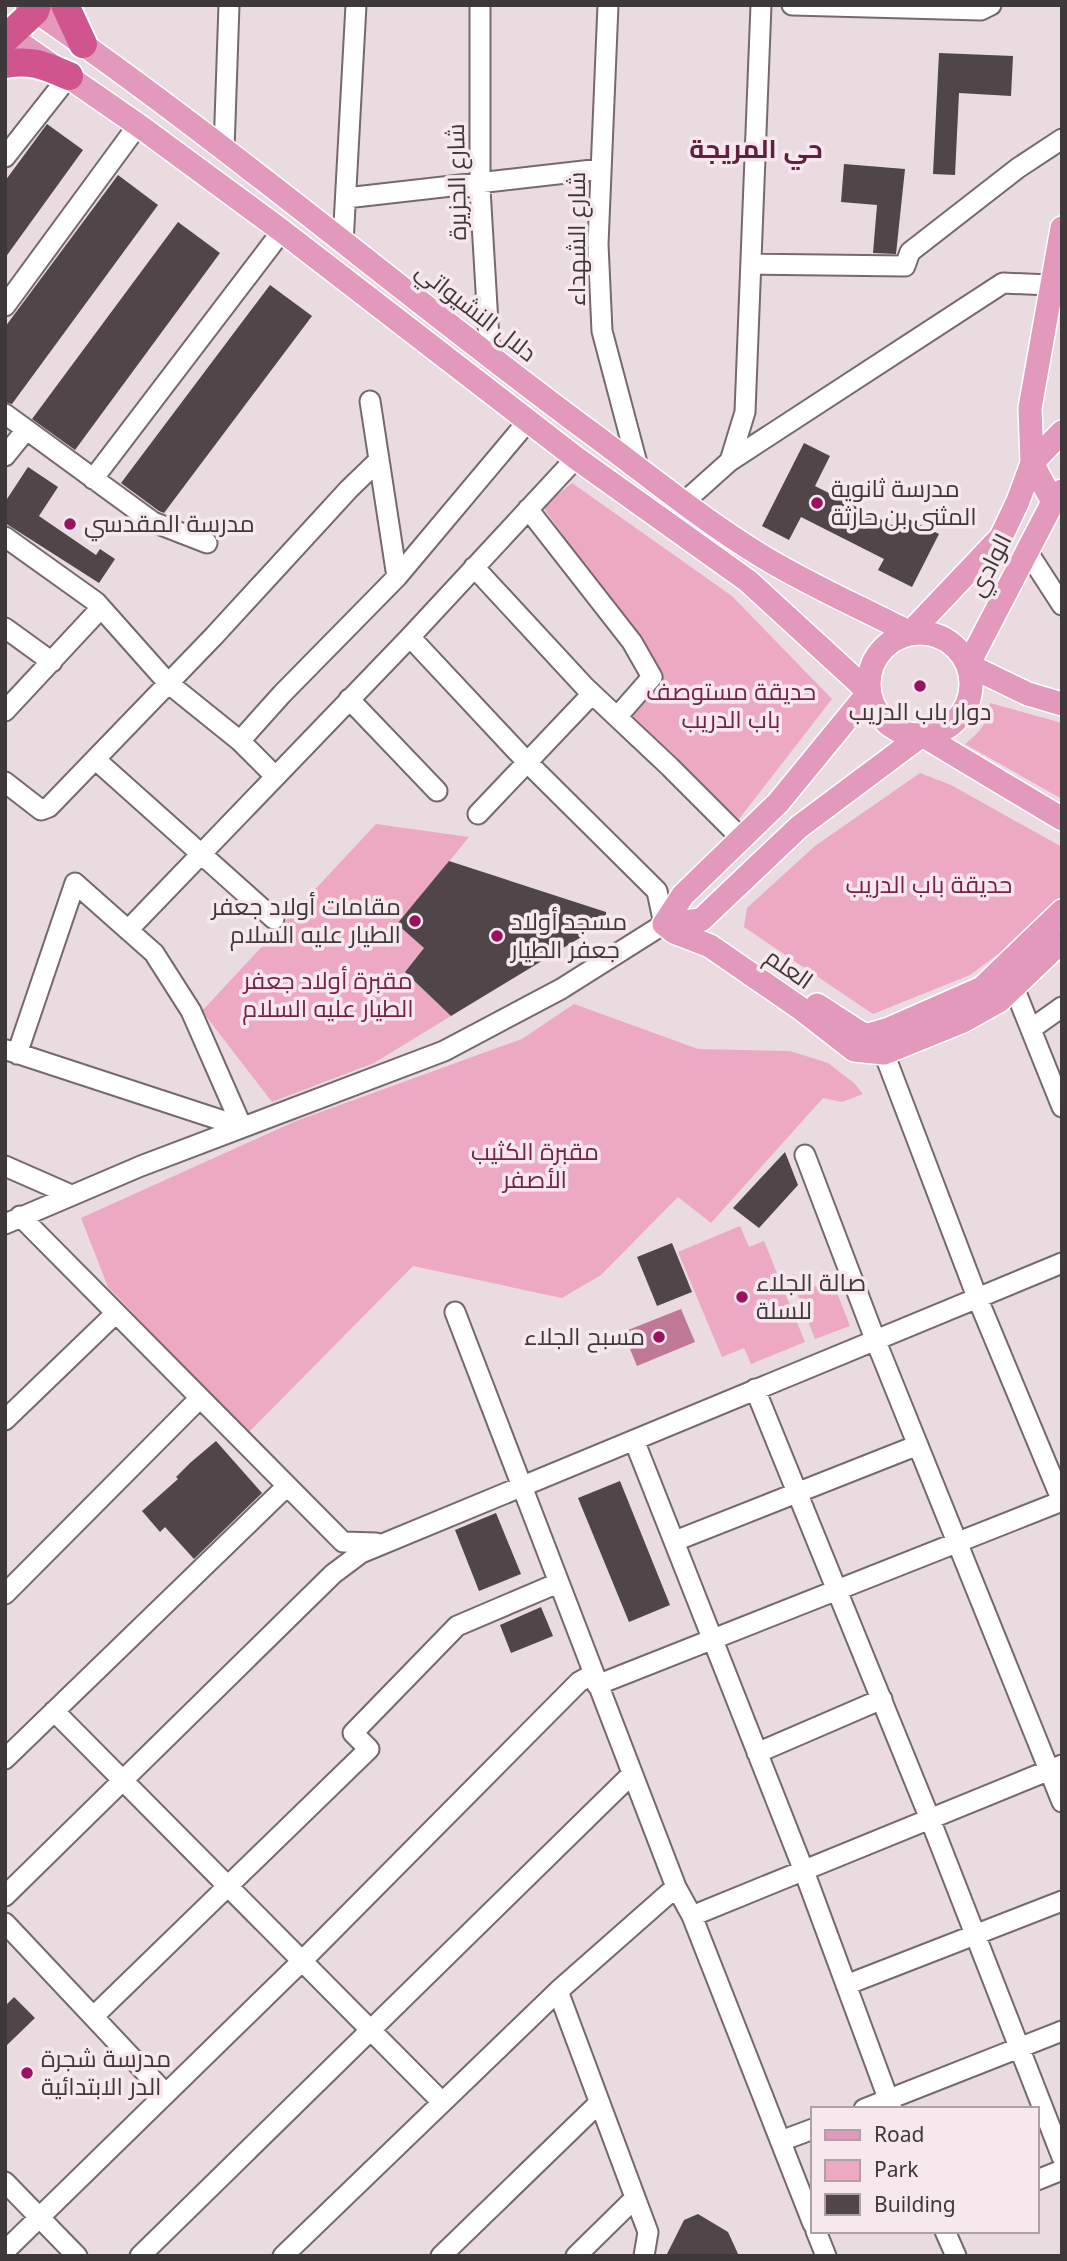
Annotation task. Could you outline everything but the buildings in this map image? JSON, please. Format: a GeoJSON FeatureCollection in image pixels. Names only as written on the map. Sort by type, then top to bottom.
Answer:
{"type":"FeatureCollection","features":[{"type":"Feature","properties":{"kind":"highway"},"geometry":{"type":"LineString","coordinates":[[65,5],[83,44]]}},
{"type":"Feature","properties":{"kind":"highway"},"geometry":{"type":"LineString","coordinates":[[7,36],[33,7]]}},
{"type":"Feature","properties":{"kind":"highway"},"geometry":{"type":"LineString","coordinates":[[5,64],[23,61],[43,65],[69,76]]}},
{"type":"Feature","properties":{"kind":"main road","name":"دلال النشيواتي"},"geometry":{"type":"LineString","coordinates":[[33,7],[224,150],[489,357],[683,503],[761,556],[910,633]]}},
{"type":"Feature","properties":{"kind":"main road"},"geometry":{"type":"LineString","coordinates":[[7,36],[138,125],[282,231],[576,458],[748,581],[869,692]]}},
{"type":"Feature","properties":{"kind":"main road"},"geometry":{"type":"LineString","coordinates":[[910,633],[1001,537],[1018,501],[1032,463],[1030,408],[1056,288],[1062,228]]}},
{"type":"Feature","properties":{"kind":"main road"},"geometry":{"type":"LineString","coordinates":[[1032,463],[1062,432]]}},
{"type":"Feature","properties":{"kind":"main road"},"geometry":{"type":"LineString","coordinates":[[1032,463],[1057,496]]}},
{"type":"Feature","properties":{"kind":"main road","name":"الوادي"},"geometry":{"type":"LineString","coordinates":[[968,665],[1057,496]]}},
{"type":"Feature","properties":{"kind":"main road"},"geometry":{"type":"LineString","coordinates":[[928,632],[945,638],[958,650],[968,665],[970,697],[963,712],[952,724],[938,732],[907,734],[893,728],[877,713],[869,692],[873,661],[882,648],[910,633],[928,632]]}},
{"type":"Feature","properties":{"kind":"main road"},"geometry":{"type":"LineString","coordinates":[[968,665],[1028,694],[1062,705]]}},
{"type":"Feature","properties":{"kind":"main road"},"geometry":{"type":"LineString","coordinates":[[664,924],[683,895],[779,803],[869,692]]}},
{"type":"Feature","properties":{"kind":"main road"},"geometry":{"type":"LineString","coordinates":[[922,735],[1062,820]]}},
{"type":"Feature","properties":{"kind":"main road"},"geometry":{"type":"LineString","coordinates":[[664,924],[701,920],[799,827],[922,735]]}},
{"type":"Feature","properties":{"kind":"main road","name":"العلم"},"geometry":{"type":"LineString","coordinates":[[683,895],[701,920],[810,1000],[865,1036],[884,1053]]}},
{"type":"Feature","properties":{"kind":"main road"},"geometry":{"type":"LineString","coordinates":[[865,1036],[889,1029],[982,988],[1062,911]]}},
{"type":"Feature","properties":{"kind":"main road","name":"العلم"},"geometry":{"type":"LineString","coordinates":[[664,924],[674,932],[710,946],[800,1008],[854,1050],[884,1053]]}},
{"type":"Feature","properties":{"kind":"main road"},"geometry":{"type":"LineString","coordinates":[[884,1053],[963,1021],[999,1001],[1062,941]]}},
{"type":"Feature","properties":{"kind":"street"},"geometry":{"type":"LineString","coordinates":[[224,150],[229,5]]}},
{"type":"Feature","properties":{"kind":"street"},"geometry":{"type":"LineString","coordinates":[[343,243],[356,5]]}},
{"type":"Feature","properties":{"kind":"street","name":"شارع الجزيرة"},"geometry":{"type":"LineString","coordinates":[[480,5],[480,181],[489,357]]}},
{"type":"Feature","properties":{"kind":"street","name":"شارع الشهداء"},"geometry":{"type":"LineString","coordinates":[[608,5],[598,244],[602,331],[638,467]]}},
{"type":"Feature","properties":{"kind":"street"},"geometry":{"type":"LineString","coordinates":[[730,461],[745,412],[761,5]]}},
{"type":"Feature","properties":{"kind":"street"},"geometry":{"type":"LineString","coordinates":[[792,5],[981,10],[991,5]]}},
{"type":"Feature","properties":{"kind":"street"},"geometry":{"type":"LineString","coordinates":[[5,157],[69,76]]}},
{"type":"Feature","properties":{"kind":"street"},"geometry":{"type":"LineString","coordinates":[[5,306],[138,125]]}},
{"type":"Feature","properties":{"kind":"street"},"geometry":{"type":"LineString","coordinates":[[751,264],[905,266],[910,252],[1018,168],[1062,139]]}},
{"type":"Feature","properties":{"kind":"street"},"geometry":{"type":"LineString","coordinates":[[346,198],[601,169]]}},
{"type":"Feature","properties":{"kind":"street"},"geometry":{"type":"LineString","coordinates":[[93,479],[282,231]]}},
{"type":"Feature","properties":{"kind":"street"},"geometry":{"type":"LineString","coordinates":[[683,503],[730,461],[1003,284],[1056,288]]}},
{"type":"Feature","properties":{"kind":"street"},"geometry":{"type":"LineString","coordinates":[[370,401],[397,577]]}},
{"type":"Feature","properties":{"kind":"street"},"geometry":{"type":"LineString","coordinates":[[5,414],[153,522],[207,543]]}},
{"type":"Feature","properties":{"kind":"street"},"geometry":{"type":"LineString","coordinates":[[240,741],[301,673],[397,577],[528,421]]}},
{"type":"Feature","properties":{"kind":"street"},"geometry":{"type":"LineString","coordinates":[[5,456],[26,430]]}},
{"type":"Feature","properties":{"kind":"street"},"geometry":{"type":"LineString","coordinates":[[128,930],[410,637],[576,458]]}},
{"type":"Feature","properties":{"kind":"street"},"geometry":{"type":"LineString","coordinates":[[5,782],[41,810],[49,807],[379,460]]}},
{"type":"Feature","properties":{"kind":"street"},"geometry":{"type":"LineString","coordinates":[[528,509],[632,642],[652,677],[617,717]]}},
{"type":"Feature","properties":{"kind":"street"},"geometry":{"type":"LineString","coordinates":[[5,537],[101,608],[168,684],[240,741],[275,776]]}},
{"type":"Feature","properties":{"kind":"street"},"geometry":{"type":"LineString","coordinates":[[1027,551],[1062,605]]}},
{"type":"Feature","properties":{"kind":"street"},"geometry":{"type":"LineString","coordinates":[[474,567],[518,618],[592,694],[741,838]]}},
{"type":"Feature","properties":{"kind":"street"},"geometry":{"type":"LineString","coordinates":[[5,711],[101,608]]}},
{"type":"Feature","properties":{"kind":"street"},"geometry":{"type":"LineString","coordinates":[[5,628],[52,662]]}},
{"type":"Feature","properties":{"kind":"street"},"geometry":{"type":"LineString","coordinates":[[385,1543],[343,1542],[116,1313],[13,1220],[242,1127],[444,1052],[561,989],[664,924],[657,891],[527,762],[410,637]]}},
{"type":"Feature","properties":{"kind":"street"},"geometry":{"type":"LineString","coordinates":[[478,814],[592,694]]}},
{"type":"Feature","properties":{"kind":"street"},"geometry":{"type":"LineString","coordinates":[[349,699],[438,791]]}},
{"type":"Feature","properties":{"kind":"street"},"geometry":{"type":"LineString","coordinates":[[96,760],[274,919]]}},
{"type":"Feature","properties":{"kind":"street"},"geometry":{"type":"LineString","coordinates":[[75,883],[154,953],[191,1011],[242,1127],[11,1052],[75,883]]}},
{"type":"Feature","properties":{"kind":"street"},"geometry":{"type":"LineString","coordinates":[[1013,985],[1062,1107]]}},
{"type":"Feature","properties":{"kind":"street"},"geometry":{"type":"LineString","coordinates":[[1031,1030],[1062,1007]]}},
{"type":"Feature","properties":{"kind":"street"},"geometry":{"type":"LineString","coordinates":[[5,2251],[303,1960],[579,1682],[712,1640],[1062,1501],[976,1297],[884,1053]]}},
{"type":"Feature","properties":{"kind":"street"},"geometry":{"type":"LineString","coordinates":[[805,1155],[957,1543],[1056,1768],[1062,1802]]}},
{"type":"Feature","properties":{"kind":"street"},"geometry":{"type":"LineString","coordinates":[[5,1166],[71,1195]]}},
{"type":"Feature","properties":{"kind":"street"},"geometry":{"type":"LineString","coordinates":[[5,1896],[333,1574],[361,1553],[1062,1262]]}},
{"type":"Feature","properties":{"kind":"street"},"geometry":{"type":"LineString","coordinates":[[455,1312],[632,1774],[676,1886],[692,1916],[811,2219]]}},
{"type":"Feature","properties":{"kind":"street"},"geometry":{"type":"LineString","coordinates":[[5,1420],[116,1313]]}},
{"type":"Feature","properties":{"kind":"street"},"geometry":{"type":"LineString","coordinates":[[755,1390],[882,1699],[1062,2157]]}},
{"type":"Feature","properties":{"kind":"street"},"geometry":{"type":"LineString","coordinates":[[5,1594],[200,1398]]}},
{"type":"Feature","properties":{"kind":"street"},"geometry":{"type":"LineString","coordinates":[[634,1440],[804,1871],[890,2104],[1062,2031]]}},
{"type":"Feature","properties":{"kind":"street"},"geometry":{"type":"LineString","coordinates":[[675,1541],[918,1445]]}},
{"type":"Feature","properties":{"kind":"street"},"geometry":{"type":"LineString","coordinates":[[5,1759],[287,1486]]}},
{"type":"Feature","properties":{"kind":"street"},"geometry":{"type":"LineString","coordinates":[[94,2016],[369,1749],[353,1733],[457,1626],[558,1583]]}},
{"type":"Feature","properties":{"kind":"street"},"geometry":{"type":"LineString","coordinates":[[757,1752],[882,1699]]}},
{"type":"Feature","properties":{"kind":"street"},"geometry":{"type":"LineString","coordinates":[[54,1712],[442,2102]]}},
{"type":"Feature","properties":{"kind":"street"},"geometry":{"type":"LineString","coordinates":[[692,1916],[1056,1768]]}},
{"type":"Feature","properties":{"kind":"street"},"geometry":{"type":"LineString","coordinates":[[140,2256],[632,1774]]}},
{"type":"Feature","properties":{"kind":"street"},"geometry":{"type":"LineString","coordinates":[[283,2256],[558,1991],[676,1886]]}},
{"type":"Feature","properties":{"kind":"street"},"geometry":{"type":"LineString","coordinates":[[846,1985],[1062,1901]]}},
{"type":"Feature","properties":{"kind":"street"},"geometry":{"type":"LineString","coordinates":[[5,1923],[166,2094]]}},
{"type":"Feature","properties":{"kind":"street"},"geometry":{"type":"LineString","coordinates":[[558,1991],[648,2232],[644,2256]]}},
{"type":"Feature","properties":{"kind":"street"},"geometry":{"type":"LineString","coordinates":[[441,2256],[599,2103]]}},
{"type":"Feature","properties":{"kind":"street"},"geometry":{"type":"LineString","coordinates":[[780,2141],[811,2130]]}},
{"type":"Feature","properties":{"kind":"street"},"geometry":{"type":"LineString","coordinates":[[1039,2179],[1062,2170]]}},
{"type":"Feature","properties":{"kind":"street"},"geometry":{"type":"LineString","coordinates":[[5,2182],[78,2256]]}},
{"type":"Feature","properties":{"kind":"street"},"geometry":{"type":"LineString","coordinates":[[576,2256],[634,2199]]}},
{"type":"Feature","properties":{"kind":"street"},"geometry":{"type":"LineString","coordinates":[[817,2233],[826,2256]]}},
{"type":"Feature","properties":{"kind":"street"},"geometry":{"type":"LineString","coordinates":[[946,2233],[956,2256]]}},
{"type":"Feature","properties":{"kind":"green space","name":"حديقة مستوصف باب الدريب"},"geometry":{"type":"Polygon","coordinates":[[[572,483],[732,596],[832,699],[739,819],[632,717],[662,675],[543,507],[572,483]]]}},
{"type":"Feature","properties":{"kind":"green space"},"geometry":{"type":"Polygon","coordinates":[[[990,703],[1062,723],[1062,799],[965,744],[983,726],[990,703]]]}},
{"type":"Feature","properties":{"kind":"green space","name":"حديقة باب الدريب"},"geometry":{"type":"Polygon","coordinates":[[[920,773],[951,785],[1062,847],[1062,896],[1001,952],[970,975],[873,1014],[744,927],[747,908],[815,846],[920,773]]]}},
{"type":"Feature","properties":{"kind":"green space","name":"مقبرة أولاد جعفر الطيار عليه السلام"},"geometry":{"type":"Polygon","coordinates":[[[376,824],[469,837],[398,924],[424,948],[405,972],[451,1016],[374,1063],[272,1102],[202,1011],[376,824]]]}},
{"type":"Feature","properties":{"kind":"green space","name":"مقبرة الكثيب الأصفر"},"geometry":{"type":"Polygon","coordinates":[[[574,1004],[698,1049],[790,1051],[828,1063],[854,1083],[863,1094],[842,1102],[823,1098],[711,1223],[678,1197],[601,1275],[562,1298],[413,1266],[248,1433],[108,1287],[81,1218],[296,1121],[522,1039],[574,1004]]]}},
{"type":"Feature","properties":{"kind":"green space","name":"صالة الجلاء للسلة"},"geometry":{"type":"Polygon","coordinates":[[[740,1226],[749,1247],[764,1241],[805,1342],[751,1364],[744,1348],[722,1357],[678,1252],[740,1226]]]}},
{"type":"Feature","properties":{"kind":"green space"},"geometry":{"type":"Polygon","coordinates":[[[832,1280],[850,1326],[815,1339],[797,1293],[832,1280]]]}},
{"type":"Feature","properties":{"kind":"shaded area","name":"مسبح الجلاء"},"geometry":{"type":"Polygon","coordinates":[[[681,1309],[695,1342],[637,1366],[623,1332],[681,1309]]]}},
{"type":"Feature","properties":{"kind":"place","name":"مدرسة ثانوية المثنى بن حارثة"},"geometry":{"type":"Point","coordinates":[817,503]}},
{"type":"Feature","properties":{"kind":"place","name":"مدرسة المقدسي"},"geometry":{"type":"Point","coordinates":[70,524]}},
{"type":"Feature","properties":{"kind":"place","name":"دوار باب الدريب"},"geometry":{"type":"Point","coordinates":[920,686]}},
{"type":"Feature","properties":{"kind":"place","name":"مقامات أولاد جعفر الطيار عليه السلام"},"geometry":{"type":"Point","coordinates":[415,921]}},
{"type":"Feature","properties":{"kind":"place","name":"مسجد أولاد جعفر الطيار"},"geometry":{"type":"Point","coordinates":[497,936]}},
{"type":"Feature","properties":{"kind":"place","name":"صالة الجلاء للسلة"},"geometry":{"type":"Point","coordinates":[742,1297]}},
{"type":"Feature","properties":{"kind":"place","name":"مسبح الجلاء"},"geometry":{"type":"Point","coordinates":[659,1337]}},
{"type":"Feature","properties":{"kind":"place","name":"مدرسة شجرة الدر الابتدائية"},"geometry":{"type":"Point","coordinates":[27,2073]}},
{"type":"Feature","properties":{"kind":"district","name":"حي المريجة"},"geometry":{"type":"Point","coordinates":[756,149]}}]}
